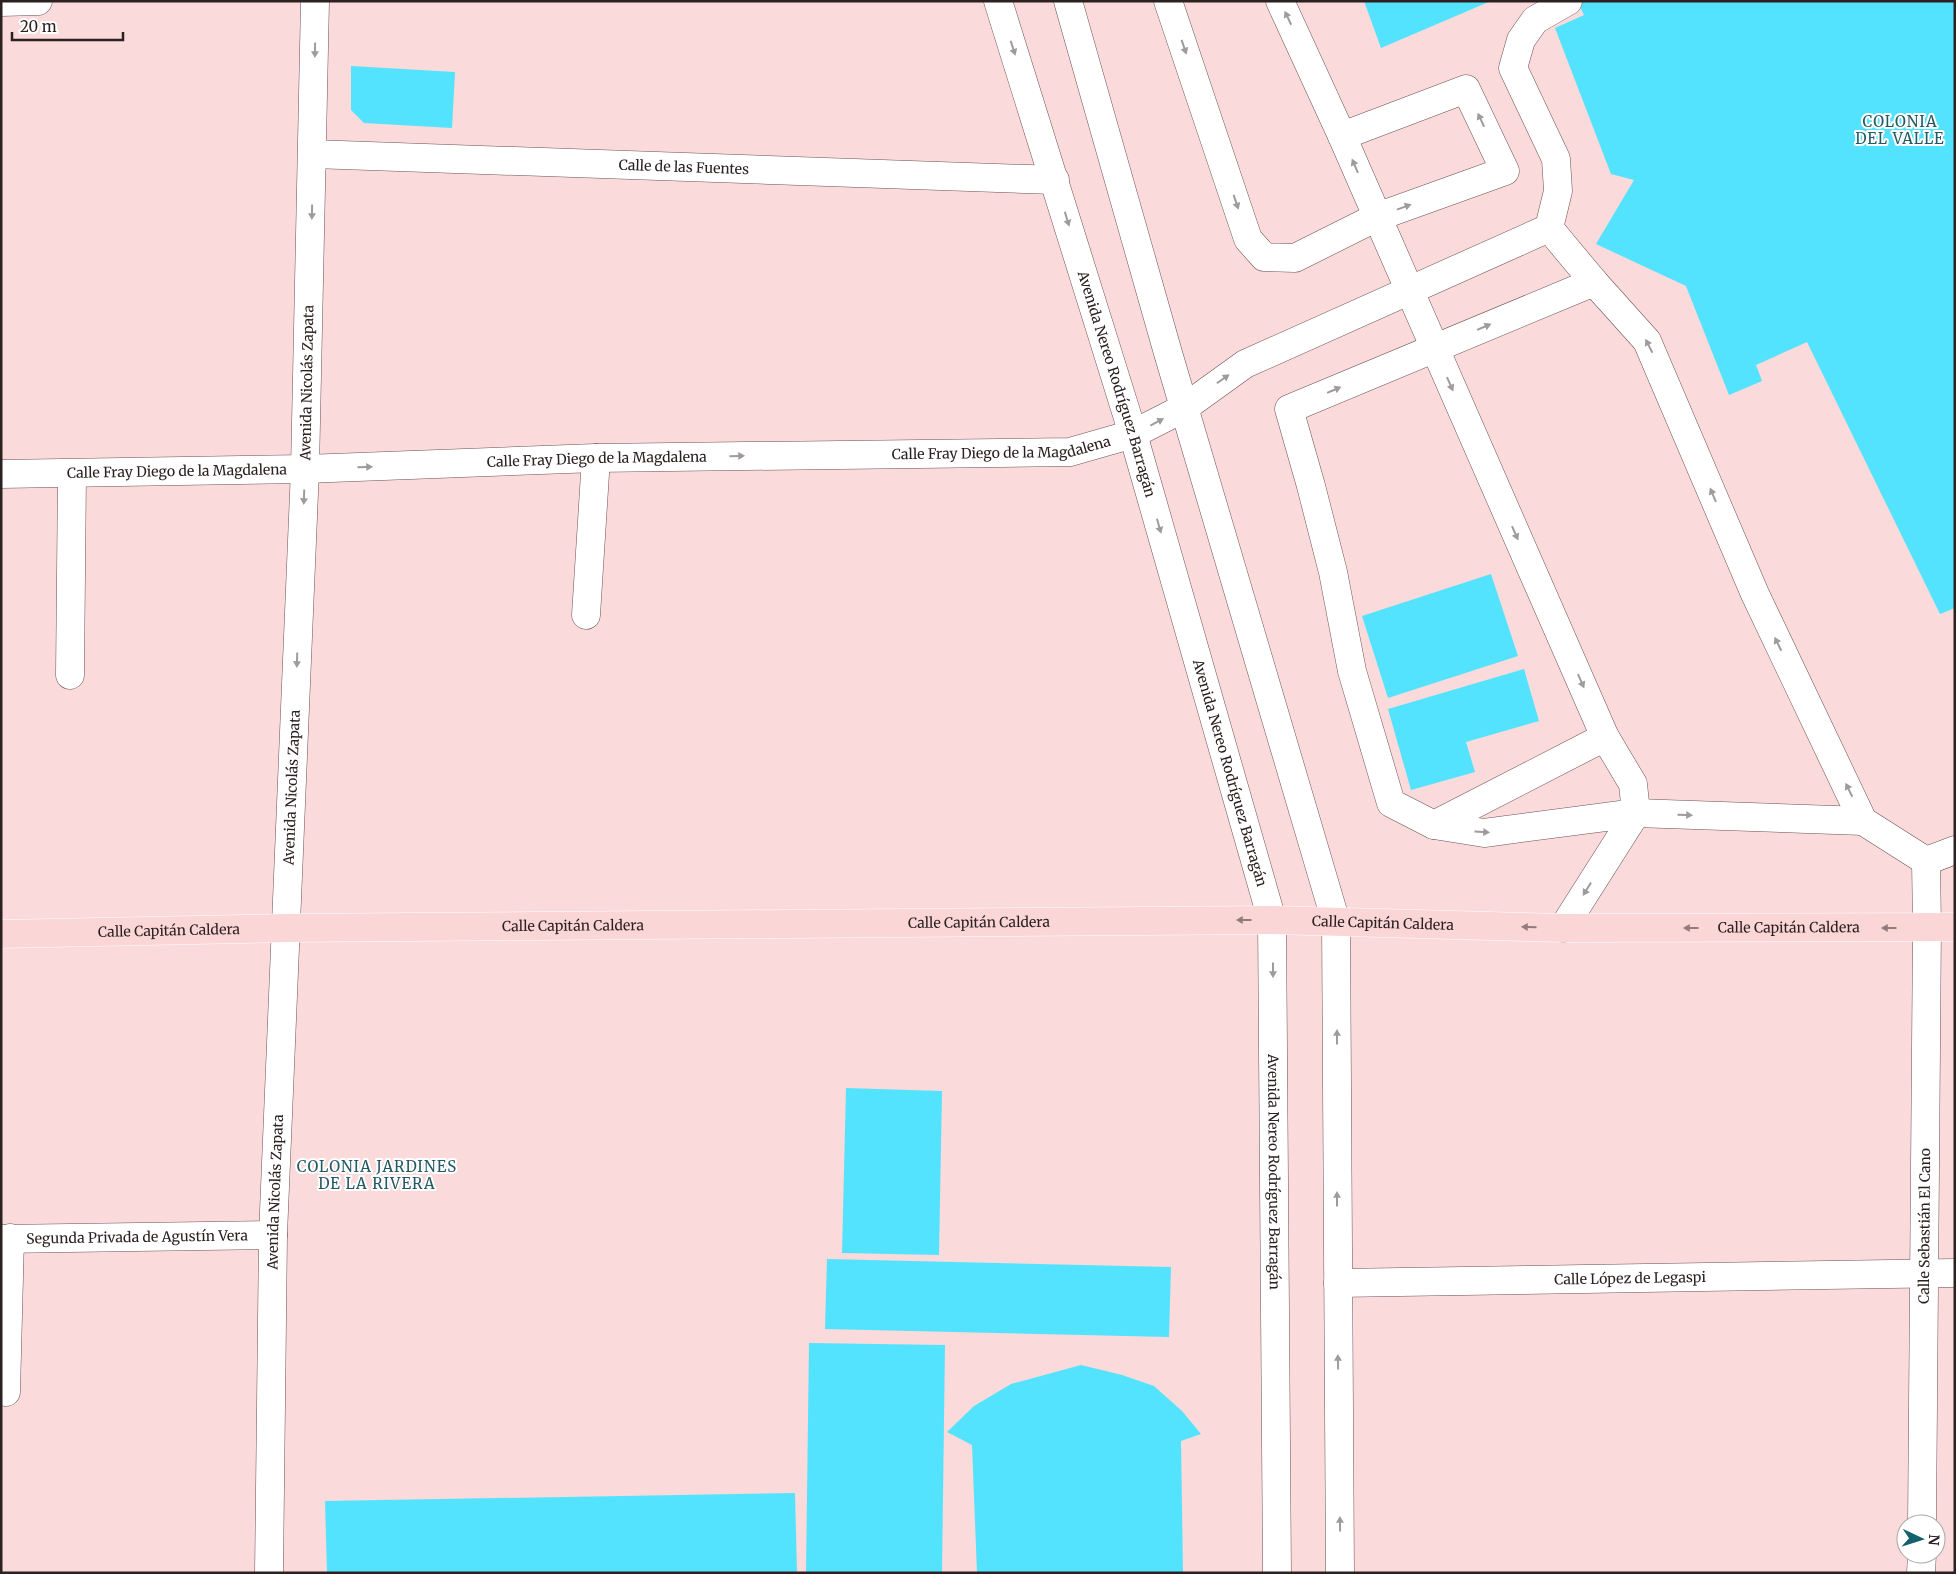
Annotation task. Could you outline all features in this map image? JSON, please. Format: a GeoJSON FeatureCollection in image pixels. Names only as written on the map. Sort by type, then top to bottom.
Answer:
{"type":"FeatureCollection","features":[{"type":"Feature","properties":{"kind":"main road","name":"Calle Capitán Caldera"},"geometry":{"type":"LineString","coordinates":[[1,934],[286,928],[1272,920],[1563,928],[1955,927]]}},
{"type":"Feature","properties":{"kind":"street"},"geometry":{"type":"LineString","coordinates":[[1,2],[38,1]]}},
{"type":"Feature","properties":{"kind":"street","name":"Avenida Nicolás Zapata"},"geometry":{"type":"LineString","coordinates":[[269,1573],[273,1235],[305,469],[315,1]]}},
{"type":"Feature","properties":{"kind":"street","name":"Avenida Nereo Rodríguez Barragán"},"geometry":{"type":"LineString","coordinates":[[998,1],[1133,434],[1272,920],[1277,1573]]}},
{"type":"Feature","properties":{"kind":"street"},"geometry":{"type":"LineString","coordinates":[[1068,1],[1184,408],[1336,922],[1340,1573]]}},
{"type":"Feature","properties":{"kind":"street"},"geometry":{"type":"LineString","coordinates":[[1168,1],[1248,239],[1264,257],[1295,258],[1377,217],[1505,171],[1466,89],[1342,136]]}},
{"type":"Feature","properties":{"kind":"street"},"geometry":{"type":"LineString","coordinates":[[1280,1],[1342,136],[1605,737],[1633,784],[1636,814],[1563,928]]}},
{"type":"Feature","properties":{"kind":"street"},"geometry":{"type":"LineString","coordinates":[[1568,1],[1535,20],[1521,40],[1513,68],[1556,159],[1558,191],[1549,228],[1647,341],[1754,594],[1863,821]]}},
{"type":"Feature","properties":{"kind":"street","name":"Calle de las Fuentes"},"geometry":{"type":"LineString","coordinates":[[313,154],[1054,180]]}},
{"type":"Feature","properties":{"kind":"street","name":"Calle Fray Diego de la Magdalena"},"geometry":{"type":"LineString","coordinates":[[1,474],[305,469],[596,458],[1070,452],[1133,434],[1184,408],[1245,364],[1549,228]]}},
{"type":"Feature","properties":{"kind":"street"},"geometry":{"type":"LineString","coordinates":[[1594,282],[1289,409],[1333,572],[1352,671],[1391,803],[1434,825],[1484,833],[1636,814],[1863,821],[1926,861],[1955,850]]}},
{"type":"Feature","properties":{"kind":"street"},"geometry":{"type":"LineString","coordinates":[[586,615],[596,458]]}},
{"type":"Feature","properties":{"kind":"street"},"geometry":{"type":"LineString","coordinates":[[70,675],[72,474]]}},
{"type":"Feature","properties":{"kind":"street"},"geometry":{"type":"LineString","coordinates":[[1434,825],[1605,737]]}},
{"type":"Feature","properties":{"kind":"street","name":"Calle Sebastián El Cano"},"geometry":{"type":"LineString","coordinates":[[1922,1514],[1926,861]]}},
{"type":"Feature","properties":{"kind":"street","name":"Segunda Privada de Agustín Vera"},"geometry":{"type":"LineString","coordinates":[[6,1239],[273,1235]]}},
{"type":"Feature","properties":{"kind":"street"},"geometry":{"type":"LineString","coordinates":[[6,1239],[6,1392]]}},
{"type":"Feature","properties":{"kind":"street","name":"Calle López de Legaspi"},"geometry":{"type":"LineString","coordinates":[[1338,1283],[1955,1273]]}},
{"type":"Feature","properties":{"kind":"building"},"geometry":{"type":"Polygon","coordinates":[[[1364,1],[1491,1],[1381,48],[1364,1]]]}},
{"type":"Feature","properties":{"kind":"building"},"geometry":{"type":"Polygon","coordinates":[[[1577,1],[1955,1],[1955,608],[1940,614],[1807,342],[1756,365],[1762,381],[1729,395],[1686,286],[1596,244],[1634,180],[1611,174],[1555,28],[1584,15],[1577,1]]]}},
{"type":"Feature","properties":{"kind":"building"},"geometry":{"type":"Polygon","coordinates":[[[351,66],[455,72],[452,128],[364,123],[351,110],[351,66]]]}},
{"type":"Feature","properties":{"kind":"building"},"geometry":{"type":"Polygon","coordinates":[[[1491,574],[1518,656],[1388,698],[1362,616],[1491,574]]]}},
{"type":"Feature","properties":{"kind":"building"},"geometry":{"type":"Polygon","coordinates":[[[1524,669],[1539,721],[1466,742],[1475,772],[1411,790],[1388,709],[1524,669]]]}},
{"type":"Feature","properties":{"kind":"building"},"geometry":{"type":"Polygon","coordinates":[[[846,1088],[942,1091],[939,1255],[842,1253],[846,1088]]]}},
{"type":"Feature","properties":{"kind":"building"},"geometry":{"type":"Polygon","coordinates":[[[827,1259],[1171,1267],[1169,1337],[825,1329],[827,1259]]]}},
{"type":"Feature","properties":{"kind":"building"},"geometry":{"type":"Polygon","coordinates":[[[809,1343],[945,1345],[942,1573],[806,1573],[809,1343]]]}},
{"type":"Feature","properties":{"kind":"building"},"geometry":{"type":"Polygon","coordinates":[[[1081,1365],[1122,1375],[1154,1386],[1182,1411],[1201,1434],[1181,1441],[1183,1573],[977,1573],[972,1445],[947,1432],[974,1406],[1011,1384],[1081,1365]]]}},
{"type":"Feature","properties":{"kind":"building"},"geometry":{"type":"Polygon","coordinates":[[[795,1493],[797,1573],[327,1573],[325,1501],[795,1493]]]}},
{"type":"Feature","properties":{"kind":"district","name":"COLONIA DEL VALLE"},"geometry":{"type":"Point","coordinates":[1900,130]}},
{"type":"Feature","properties":{"kind":"district","name":"COLONIA JARDINES DE LA RIVERA"},"geometry":{"type":"Point","coordinates":[377,1176]}}]}
